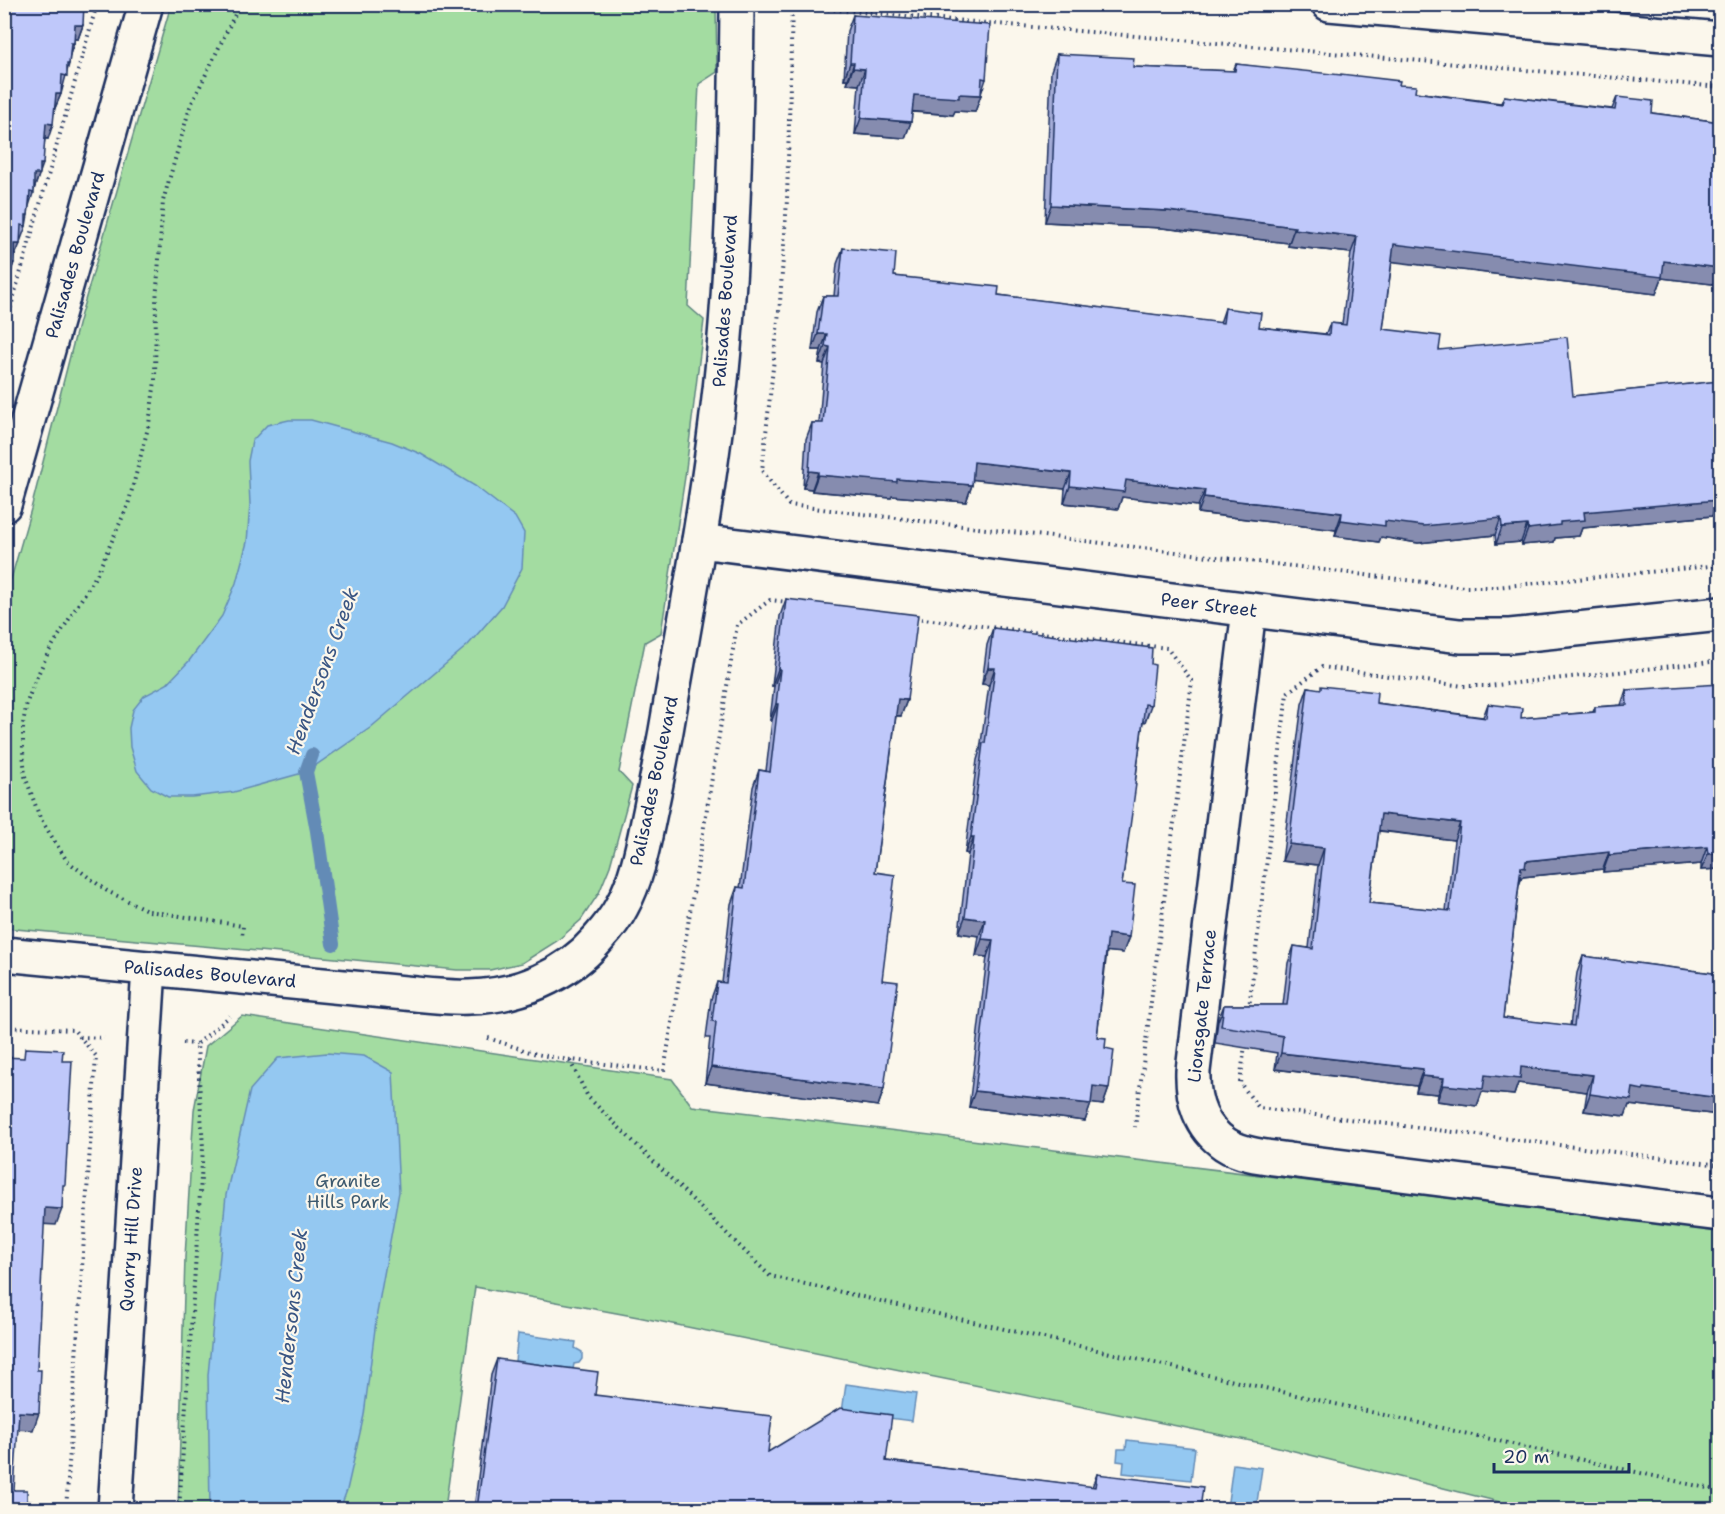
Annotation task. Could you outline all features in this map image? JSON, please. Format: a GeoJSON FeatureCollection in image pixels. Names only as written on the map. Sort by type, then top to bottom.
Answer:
{"type":"FeatureCollection","features":[{"type":"Feature","properties":{"kind":"street","name":"Palisades Boulevard"},"geometry":{"type":"LineString","coordinates":[[4,505],[13,443],[146,4]]}},
{"type":"Feature","properties":{"kind":"street","name":"Palisades Boulevard"},"geometry":{"type":"LineString","coordinates":[[4,954],[405,993],[490,996],[529,987],[563,969],[597,940],[622,908],[636,870],[660,764],[710,465],[724,350],[736,149],[737,4]]}},
{"type":"Feature","properties":{"kind":"street"},"geometry":{"type":"LineString","coordinates":[[1329,4],[1720,39]]}},
{"type":"Feature","properties":{"kind":"street","name":"Peer Street"},"geometry":{"type":"LineString","coordinates":[[699,541],[1449,635],[1509,636],[1720,614]]}},
{"type":"Feature","properties":{"kind":"street","name":"Lionsgate Terrace"},"geometry":{"type":"LineString","coordinates":[[1249,610],[1193,1071],[1192,1087],[1205,1124],[1226,1144],[1240,1150],[1278,1158],[1720,1214]]}},
{"type":"Feature","properties":{"kind":"street","name":"Quarry Hill Drive"},"geometry":{"type":"LineString","coordinates":[[115,1509],[148,968]]}},
{"type":"Feature","properties":{"kind":"path"},"geometry":{"type":"LineString","coordinates":[[4,331],[97,4]]}},
{"type":"Feature","properties":{"kind":"path"},"geometry":{"type":"LineString","coordinates":[[178,1509],[203,1148],[197,1044],[237,1010],[250,978],[243,926],[149,911],[107,891],[67,861],[40,818],[25,776],[22,724],[27,702],[48,653],[97,574],[128,505],[149,424],[155,381],[156,302],[163,201],[190,107],[240,4]]}},
{"type":"Feature","properties":{"kind":"path"},"geometry":{"type":"LineString","coordinates":[[1720,87],[792,5],[787,200],[780,303],[762,471],[789,505],[1464,587],[1496,587],[1720,565]]}},
{"type":"Feature","properties":{"kind":"path"},"geometry":{"type":"LineString","coordinates":[[480,1036],[536,1054],[664,1071],[737,625],[770,600],[794,603]]}},
{"type":"Feature","properties":{"kind":"path"},"geometry":{"type":"LineString","coordinates":[[910,617],[1167,648],[1192,681],[1135,1127]]}},
{"type":"Feature","properties":{"kind":"path"},"geometry":{"type":"LineString","coordinates":[[1248,1017],[1287,693],[1322,667],[1462,686],[1488,686],[1720,661]]}},
{"type":"Feature","properties":{"kind":"path"},"geometry":{"type":"LineString","coordinates":[[4,1027],[74,1030],[96,1056],[66,1509]]}},
{"type":"Feature","properties":{"kind":"path"},"geometry":{"type":"LineString","coordinates":[[1245,1040],[1240,1083],[1259,1108],[1720,1165]]}},
{"type":"Feature","properties":{"kind":"path"},"geometry":{"type":"LineString","coordinates":[[570,1060],[588,1098],[770,1276],[1720,1491]]}},
{"type":"Feature","properties":{"kind":"green space"},"geometry":{"type":"Polygon","coordinates":[[[171,5],[716,5],[717,72],[699,84],[688,306],[704,320],[685,477],[661,633],[645,642],[619,772],[632,786],[610,866],[599,893],[581,920],[557,941],[522,963],[490,970],[457,970],[5,928],[5,600],[31,509],[79,321],[171,5]]]}},
{"type":"Feature","properties":{"kind":"green space","name":"Granite Hills Park"},"geometry":{"type":"Polygon","coordinates":[[[242,1016],[672,1079],[692,1106],[1720,1231],[1720,1509],[1528,1509],[1266,1444],[638,1317],[475,1287],[445,1509],[178,1510],[185,1257],[194,1110],[206,1046],[242,1016]]]}},
{"type":"Feature","properties":{"kind":"water"},"geometry":{"type":"Polygon","coordinates":[[[289,420],[311,420],[392,442],[421,454],[475,486],[515,517],[524,533],[522,568],[502,606],[468,645],[370,728],[306,772],[234,792],[192,797],[168,797],[151,788],[137,771],[130,747],[129,728],[133,710],[144,696],[167,684],[189,661],[222,616],[236,583],[247,542],[250,504],[248,461],[252,441],[267,425],[289,420]]]}},
{"type":"Feature","properties":{"kind":"water"},"geometry":{"type":"Polygon","coordinates":[[[327,1053],[364,1056],[393,1072],[399,1192],[377,1313],[364,1415],[347,1490],[340,1509],[210,1509],[208,1375],[226,1195],[250,1090],[278,1058],[327,1053]]]}},
{"type":"Feature","properties":{"kind":"water"},"geometry":{"type":"Polygon","coordinates":[[[518,1334],[576,1342],[575,1348],[582,1352],[582,1359],[579,1363],[574,1364],[573,1369],[515,1361],[518,1334]]]}},
{"type":"Feature","properties":{"kind":"water"},"geometry":{"type":"Polygon","coordinates":[[[846,1384],[916,1394],[912,1421],[842,1412],[846,1384]]]}},
{"type":"Feature","properties":{"kind":"water"},"geometry":{"type":"Polygon","coordinates":[[[1127,1440],[1195,1448],[1191,1480],[1123,1473],[1124,1462],[1117,1461],[1118,1449],[1126,1449],[1127,1440]]]}},
{"type":"Feature","properties":{"kind":"water"},"geometry":{"type":"Polygon","coordinates":[[[1233,1464],[1262,1468],[1256,1509],[1227,1509],[1233,1464]]]}},
{"type":"Feature","properties":{"kind":"building"},"geometry":{"type":"Polygon","coordinates":[[[4,4],[84,4],[83,25],[75,25],[74,43],[71,43],[69,64],[67,64],[67,76],[62,75],[61,94],[56,94],[53,124],[46,123],[43,164],[40,164],[40,174],[34,174],[34,193],[30,192],[26,226],[21,225],[20,244],[14,244],[14,263],[11,263],[11,274],[5,274],[4,287],[4,4]]]}},
{"type":"Feature","properties":{"kind":"building"},"geometry":{"type":"Polygon","coordinates":[[[853,15],[990,25],[986,79],[982,78],[981,95],[959,94],[959,98],[914,95],[911,122],[861,118],[865,69],[853,68],[854,63],[850,63],[853,15]]]}},
{"type":"Feature","properties":{"kind":"building"},"geometry":{"type":"Polygon","coordinates":[[[1057,54],[1134,58],[1133,67],[1235,71],[1236,64],[1341,74],[1400,81],[1399,85],[1416,86],[1415,92],[1502,104],[1504,96],[1615,110],[1617,97],[1653,101],[1652,113],[1720,122],[1720,268],[1664,261],[1662,277],[1394,244],[1383,329],[1441,336],[1439,350],[1567,337],[1573,396],[1720,381],[1720,489],[1717,489],[1718,500],[1584,512],[1585,520],[1560,522],[1560,525],[1528,529],[1527,525],[1502,527],[1501,518],[1424,526],[1385,521],[1385,526],[1341,520],[1342,513],[1204,497],[1205,490],[1126,480],[1124,492],[1070,486],[1071,473],[974,462],[972,485],[897,479],[897,482],[818,475],[818,472],[809,471],[812,423],[823,423],[830,347],[825,346],[827,334],[818,334],[823,296],[838,296],[843,248],[896,253],[894,276],[999,287],[998,295],[1223,323],[1225,308],[1261,313],[1259,327],[1329,335],[1330,323],[1346,325],[1357,237],[1168,211],[1051,205],[1057,54]]]}},
{"type":"Feature","properties":{"kind":"building"},"geometry":{"type":"Polygon","coordinates":[[[786,599],[918,615],[907,700],[898,699],[875,872],[895,875],[882,980],[898,982],[884,1089],[711,1067],[716,1022],[712,1021],[717,982],[726,983],[737,887],[744,888],[759,770],[770,772],[786,599]]]}},
{"type":"Feature","properties":{"kind":"building"},"geometry":{"type":"Polygon","coordinates":[[[993,628],[1152,648],[1151,664],[1155,665],[1151,705],[1145,704],[1122,884],[1135,885],[1129,937],[1108,934],[1097,1037],[1106,1038],[1105,1048],[1114,1050],[1109,1088],[1093,1086],[1091,1104],[975,1091],[993,940],[982,939],[985,920],[965,917],[974,837],[971,837],[995,668],[988,668],[993,628]]]}},
{"type":"Feature","properties":{"kind":"building"},"geometry":{"type":"Polygon","coordinates":[[[1720,684],[1720,853],[1708,854],[1707,847],[1609,855],[1609,852],[1526,861],[1525,868],[1521,867],[1503,1018],[1574,1026],[1583,956],[1720,974],[1720,1098],[1644,1088],[1643,1090],[1633,1088],[1631,1100],[1590,1094],[1593,1075],[1521,1067],[1520,1079],[1485,1075],[1483,1089],[1443,1085],[1444,1078],[1422,1076],[1423,1069],[1281,1053],[1283,1036],[1221,1026],[1224,1005],[1287,1005],[1294,946],[1313,949],[1324,848],[1289,844],[1308,687],[1321,689],[1321,686],[1377,692],[1376,703],[1486,718],[1488,704],[1522,708],[1521,718],[1595,712],[1595,707],[1627,705],[1626,690],[1720,684]],[[1381,814],[1369,903],[1450,911],[1460,823],[1381,814]]]}},
{"type":"Feature","properties":{"kind":"building"},"geometry":{"type":"Polygon","coordinates":[[[25,1048],[63,1050],[62,1061],[72,1061],[62,1209],[45,1208],[37,1370],[41,1370],[39,1413],[19,1412],[14,1490],[27,1490],[27,1501],[34,1502],[33,1509],[4,1509],[4,1057],[24,1058],[25,1048]]]}},
{"type":"Feature","properties":{"kind":"building"},"geometry":{"type":"Polygon","coordinates":[[[497,1359],[598,1372],[595,1395],[772,1416],[768,1452],[840,1408],[892,1415],[886,1461],[1095,1487],[1097,1474],[1203,1487],[1200,1509],[477,1509],[497,1359]]]}},
{"type":"Feature","properties":{"kind":"waterway","name":"Hendersons Creek"},"geometry":{"type":"LineString","coordinates":[[312,755],[306,772],[333,944]]}}]}
